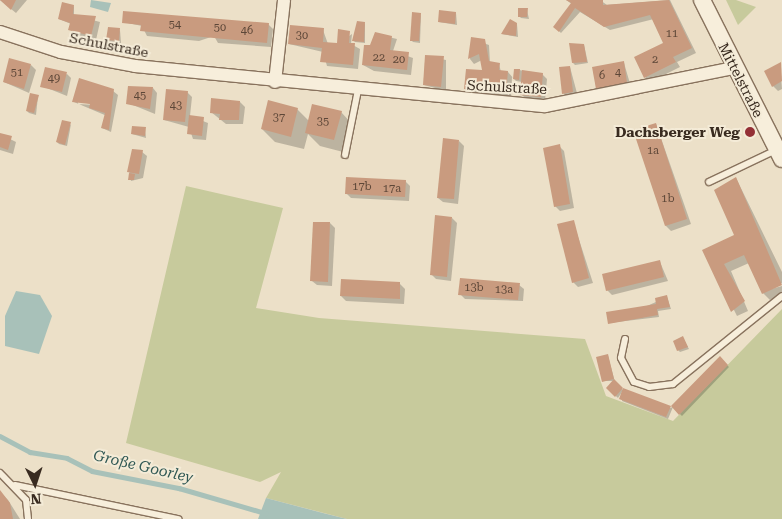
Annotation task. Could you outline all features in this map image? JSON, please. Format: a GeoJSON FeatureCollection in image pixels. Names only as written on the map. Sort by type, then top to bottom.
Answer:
{"type":"FeatureCollection","features":[{"type":"Feature","properties":{"kind":"street"},"geometry":{"type":"LineString","coordinates":[[275,82],[284,0]]}},
{"type":"Feature","properties":{"kind":"street","name":"Mittelstraße"},"geometry":{"type":"LineString","coordinates":[[702,0],[734,68],[779,155]]}},
{"type":"Feature","properties":{"kind":"street","name":"Schulstraße"},"geometry":{"type":"LineString","coordinates":[[0,32],[62,52],[135,66],[275,82],[545,106],[734,68]]}},
{"type":"Feature","properties":{"kind":"lane"},"geometry":{"type":"LineString","coordinates":[[345,155],[358,90]]}},
{"type":"Feature","properties":{"kind":"lane"},"geometry":{"type":"LineString","coordinates":[[709,182],[779,155]]}},
{"type":"Feature","properties":{"kind":"lane"},"geometry":{"type":"LineString","coordinates":[[625,338],[620,349],[628,376],[649,387],[673,384],[782,296]]}},
{"type":"Feature","properties":{"kind":"lane"},"geometry":{"type":"LineString","coordinates":[[0,473],[15,485],[26,500],[28,519]]}},
{"type":"Feature","properties":{"kind":"lane"},"geometry":{"type":"LineString","coordinates":[[15,485],[178,519]]}},
{"type":"Feature","properties":{"kind":"green space"},"geometry":{"type":"Polygon","coordinates":[[[726,0],[736,0],[756,7],[738,25],[726,0]]]}},
{"type":"Feature","properties":{"kind":"green space"},"geometry":{"type":"Polygon","coordinates":[[[186,186],[283,208],[256,308],[319,318],[585,339],[606,396],[673,421],[782,309],[782,519],[347,519],[266,498],[281,472],[260,482],[126,443],[186,186]]]}},
{"type":"Feature","properties":{"kind":"water"},"geometry":{"type":"Polygon","coordinates":[[[91,0],[111,3],[108,12],[90,7],[91,0]]]}},
{"type":"Feature","properties":{"kind":"water"},"geometry":{"type":"Polygon","coordinates":[[[16,291],[40,295],[52,316],[39,354],[5,346],[5,316],[16,291]]]}},
{"type":"Feature","properties":{"kind":"water"},"geometry":{"type":"Polygon","coordinates":[[[266,498],[323,513],[347,519],[258,519],[266,498]]]}},
{"type":"Feature","properties":{"kind":"building"},"geometry":{"type":"Polygon","coordinates":[[[0,0],[16,0],[11,10],[0,0]]]}},
{"type":"Feature","properties":{"kind":"building"},"geometry":{"type":"Polygon","coordinates":[[[566,0],[603,0],[603,5],[669,0],[692,48],[673,57],[676,62],[644,78],[634,57],[663,43],[650,15],[604,27],[575,8],[559,32],[553,27],[571,3],[566,0]]]}},
{"type":"Feature","properties":{"kind":"building"},"geometry":{"type":"Polygon","coordinates":[[[62,2],[74,5],[73,14],[96,16],[91,36],[68,30],[70,23],[58,19],[62,2]]]}},
{"type":"Feature","properties":{"kind":"building"},"geometry":{"type":"Polygon","coordinates":[[[518,8],[528,8],[527,17],[518,17],[518,8]]]}},
{"type":"Feature","properties":{"kind":"building"},"geometry":{"type":"Polygon","coordinates":[[[439,10],[456,12],[455,24],[438,22],[439,10]]]}},
{"type":"Feature","properties":{"kind":"building"},"geometry":{"type":"Polygon","coordinates":[[[123,11],[269,23],[267,43],[140,31],[141,25],[122,23],[123,11]]]}},
{"type":"Feature","properties":{"kind":"building"},"geometry":{"type":"Polygon","coordinates":[[[412,12],[421,13],[419,41],[410,41],[412,12]]]}},
{"type":"Feature","properties":{"kind":"building"},"geometry":{"type":"Polygon","coordinates":[[[510,19],[517,23],[516,36],[501,34],[510,19]]]}},
{"type":"Feature","properties":{"kind":"building"},"geometry":{"type":"Polygon","coordinates":[[[357,21],[365,22],[364,42],[352,41],[357,21]]]}},
{"type":"Feature","properties":{"kind":"building"},"geometry":{"type":"Polygon","coordinates":[[[290,25],[324,28],[323,42],[337,43],[338,29],[350,31],[349,43],[355,43],[353,65],[320,62],[322,48],[288,44],[290,25]]]}},
{"type":"Feature","properties":{"kind":"building"},"geometry":{"type":"Polygon","coordinates":[[[108,27],[120,28],[119,41],[106,40],[108,27]]]}},
{"type":"Feature","properties":{"kind":"building"},"geometry":{"type":"Polygon","coordinates":[[[375,32],[392,36],[390,50],[409,52],[407,70],[362,65],[364,45],[370,45],[375,32]]]}},
{"type":"Feature","properties":{"kind":"building"},"geometry":{"type":"Polygon","coordinates":[[[471,37],[485,39],[489,61],[500,63],[499,70],[508,71],[506,93],[464,89],[466,69],[482,70],[479,54],[468,59],[471,37]]]}},
{"type":"Feature","properties":{"kind":"building"},"geometry":{"type":"Polygon","coordinates":[[[569,43],[584,44],[587,62],[572,63],[569,43]]]}},
{"type":"Feature","properties":{"kind":"building"},"geometry":{"type":"Polygon","coordinates":[[[425,55],[444,56],[441,87],[423,85],[425,55]]]}},
{"type":"Feature","properties":{"kind":"building"},"geometry":{"type":"Polygon","coordinates":[[[9,58],[31,64],[24,89],[3,82],[9,58]]]}},
{"type":"Feature","properties":{"kind":"building"},"geometry":{"type":"Polygon","coordinates":[[[624,61],[627,83],[596,89],[592,67],[624,61]]]}},
{"type":"Feature","properties":{"kind":"building"},"geometry":{"type":"Polygon","coordinates":[[[781,62],[782,81],[772,87],[764,71],[781,62]]]}},
{"type":"Feature","properties":{"kind":"building"},"geometry":{"type":"Polygon","coordinates":[[[570,66],[573,92],[562,94],[559,67],[570,66]]]}},
{"type":"Feature","properties":{"kind":"building"},"geometry":{"type":"Polygon","coordinates":[[[45,67],[67,72],[62,92],[40,87],[45,67]]]}},
{"type":"Feature","properties":{"kind":"building"},"geometry":{"type":"Polygon","coordinates":[[[514,69],[520,69],[519,80],[513,79],[514,69]]]}},
{"type":"Feature","properties":{"kind":"building"},"geometry":{"type":"Polygon","coordinates":[[[522,70],[543,73],[541,97],[520,95],[522,70]]]}},
{"type":"Feature","properties":{"kind":"building"},"geometry":{"type":"Polygon","coordinates":[[[79,78],[114,89],[109,130],[101,128],[105,113],[89,108],[90,104],[72,102],[79,78]]]}},
{"type":"Feature","properties":{"kind":"building"},"geometry":{"type":"Polygon","coordinates":[[[128,86],[153,87],[150,109],[126,104],[128,86]]]}},
{"type":"Feature","properties":{"kind":"building"},"geometry":{"type":"Polygon","coordinates":[[[166,89],[188,91],[185,122],[163,120],[166,89]]]}},
{"type":"Feature","properties":{"kind":"building"},"geometry":{"type":"Polygon","coordinates":[[[30,93],[39,95],[34,113],[26,111],[30,93]]]}},
{"type":"Feature","properties":{"kind":"building"},"geometry":{"type":"Polygon","coordinates":[[[211,98],[240,101],[239,120],[219,120],[220,114],[210,113],[211,98]]]}},
{"type":"Feature","properties":{"kind":"building"},"geometry":{"type":"Polygon","coordinates":[[[268,100],[298,108],[291,137],[261,129],[268,100]]]}},
{"type":"Feature","properties":{"kind":"building"},"geometry":{"type":"Polygon","coordinates":[[[312,104],[342,111],[334,140],[305,133],[312,104]]]}},
{"type":"Feature","properties":{"kind":"building"},"geometry":{"type":"Polygon","coordinates":[[[189,115],[204,117],[202,136],[187,134],[189,115]]]}},
{"type":"Feature","properties":{"kind":"building"},"geometry":{"type":"Polygon","coordinates":[[[62,120],[71,122],[65,145],[56,142],[62,120]]]}},
{"type":"Feature","properties":{"kind":"building"},"geometry":{"type":"Polygon","coordinates":[[[656,123],[687,219],[665,226],[633,130],[656,123]]]}},
{"type":"Feature","properties":{"kind":"building"},"geometry":{"type":"Polygon","coordinates":[[[132,126],[146,127],[145,136],[131,134],[132,126]]]}},
{"type":"Feature","properties":{"kind":"building"},"geometry":{"type":"Polygon","coordinates":[[[0,133],[12,136],[8,150],[0,147],[0,133]]]}},
{"type":"Feature","properties":{"kind":"building"},"geometry":{"type":"Polygon","coordinates":[[[443,138],[459,140],[454,199],[437,198],[443,138]]]}},
{"type":"Feature","properties":{"kind":"building"},"geometry":{"type":"Polygon","coordinates":[[[560,144],[570,204],[554,207],[543,148],[560,144]]]}},
{"type":"Feature","properties":{"kind":"building"},"geometry":{"type":"Polygon","coordinates":[[[132,149],[143,150],[139,174],[127,172],[132,149]]]}},
{"type":"Feature","properties":{"kind":"building"},"geometry":{"type":"Polygon","coordinates":[[[129,173],[135,174],[134,180],[128,180],[129,173]]]}},
{"type":"Feature","properties":{"kind":"building"},"geometry":{"type":"Polygon","coordinates":[[[346,177],[406,180],[405,197],[345,194],[346,177]]]}},
{"type":"Feature","properties":{"kind":"building"},"geometry":{"type":"Polygon","coordinates":[[[736,177],[782,285],[762,294],[744,255],[724,264],[745,301],[731,312],[702,250],[734,235],[714,190],[736,177]]]}},
{"type":"Feature","properties":{"kind":"building"},"geometry":{"type":"Polygon","coordinates":[[[435,215],[452,217],[447,277],[430,275],[435,215]]]}},
{"type":"Feature","properties":{"kind":"building"},"geometry":{"type":"Polygon","coordinates":[[[574,220],[589,278],[572,283],[557,224],[574,220]]]}},
{"type":"Feature","properties":{"kind":"building"},"geometry":{"type":"Polygon","coordinates":[[[313,222],[330,222],[328,282],[310,281],[313,222]]]}},
{"type":"Feature","properties":{"kind":"building"},"geometry":{"type":"Polygon","coordinates":[[[660,260],[664,277],[606,291],[602,274],[660,260]]]}},
{"type":"Feature","properties":{"kind":"building"},"geometry":{"type":"Polygon","coordinates":[[[460,278],[520,283],[518,300],[458,295],[460,278]]]}},
{"type":"Feature","properties":{"kind":"building"},"geometry":{"type":"Polygon","coordinates":[[[341,279],[400,282],[400,299],[340,296],[341,279]]]}},
{"type":"Feature","properties":{"kind":"building"},"geometry":{"type":"Polygon","coordinates":[[[667,295],[670,307],[657,309],[658,315],[608,324],[606,312],[656,304],[655,298],[667,295]]]}},
{"type":"Feature","properties":{"kind":"building"},"geometry":{"type":"Polygon","coordinates":[[[683,336],[688,347],[677,351],[673,341],[683,336]]]}},
{"type":"Feature","properties":{"kind":"building"},"geometry":{"type":"Polygon","coordinates":[[[608,354],[614,379],[602,382],[596,357],[608,354]]]}},
{"type":"Feature","properties":{"kind":"building"},"geometry":{"type":"Polygon","coordinates":[[[720,356],[728,365],[679,415],[671,406],[720,356]]]}},
{"type":"Feature","properties":{"kind":"building"},"geometry":{"type":"Polygon","coordinates":[[[614,379],[623,388],[615,397],[606,388],[614,379]]]}},
{"type":"Feature","properties":{"kind":"building"},"geometry":{"type":"Polygon","coordinates":[[[623,388],[671,406],[666,417],[619,399],[623,388]]]}},
{"type":"Feature","properties":{"kind":"building"},"geometry":{"type":"Polygon","coordinates":[[[0,490],[10,503],[13,519],[0,519],[0,490]]]}},
{"type":"Feature","properties":{"kind":"waterway","name":"Große Goorley"},"geometry":{"type":"LineString","coordinates":[[0,436],[30,452],[67,458],[92,471],[179,488],[265,513]]}},
{"type":"Feature","properties":{"kind":"place","name":"Dachsberger Weg"},"geometry":{"type":"Point","coordinates":[750,132]}}]}
